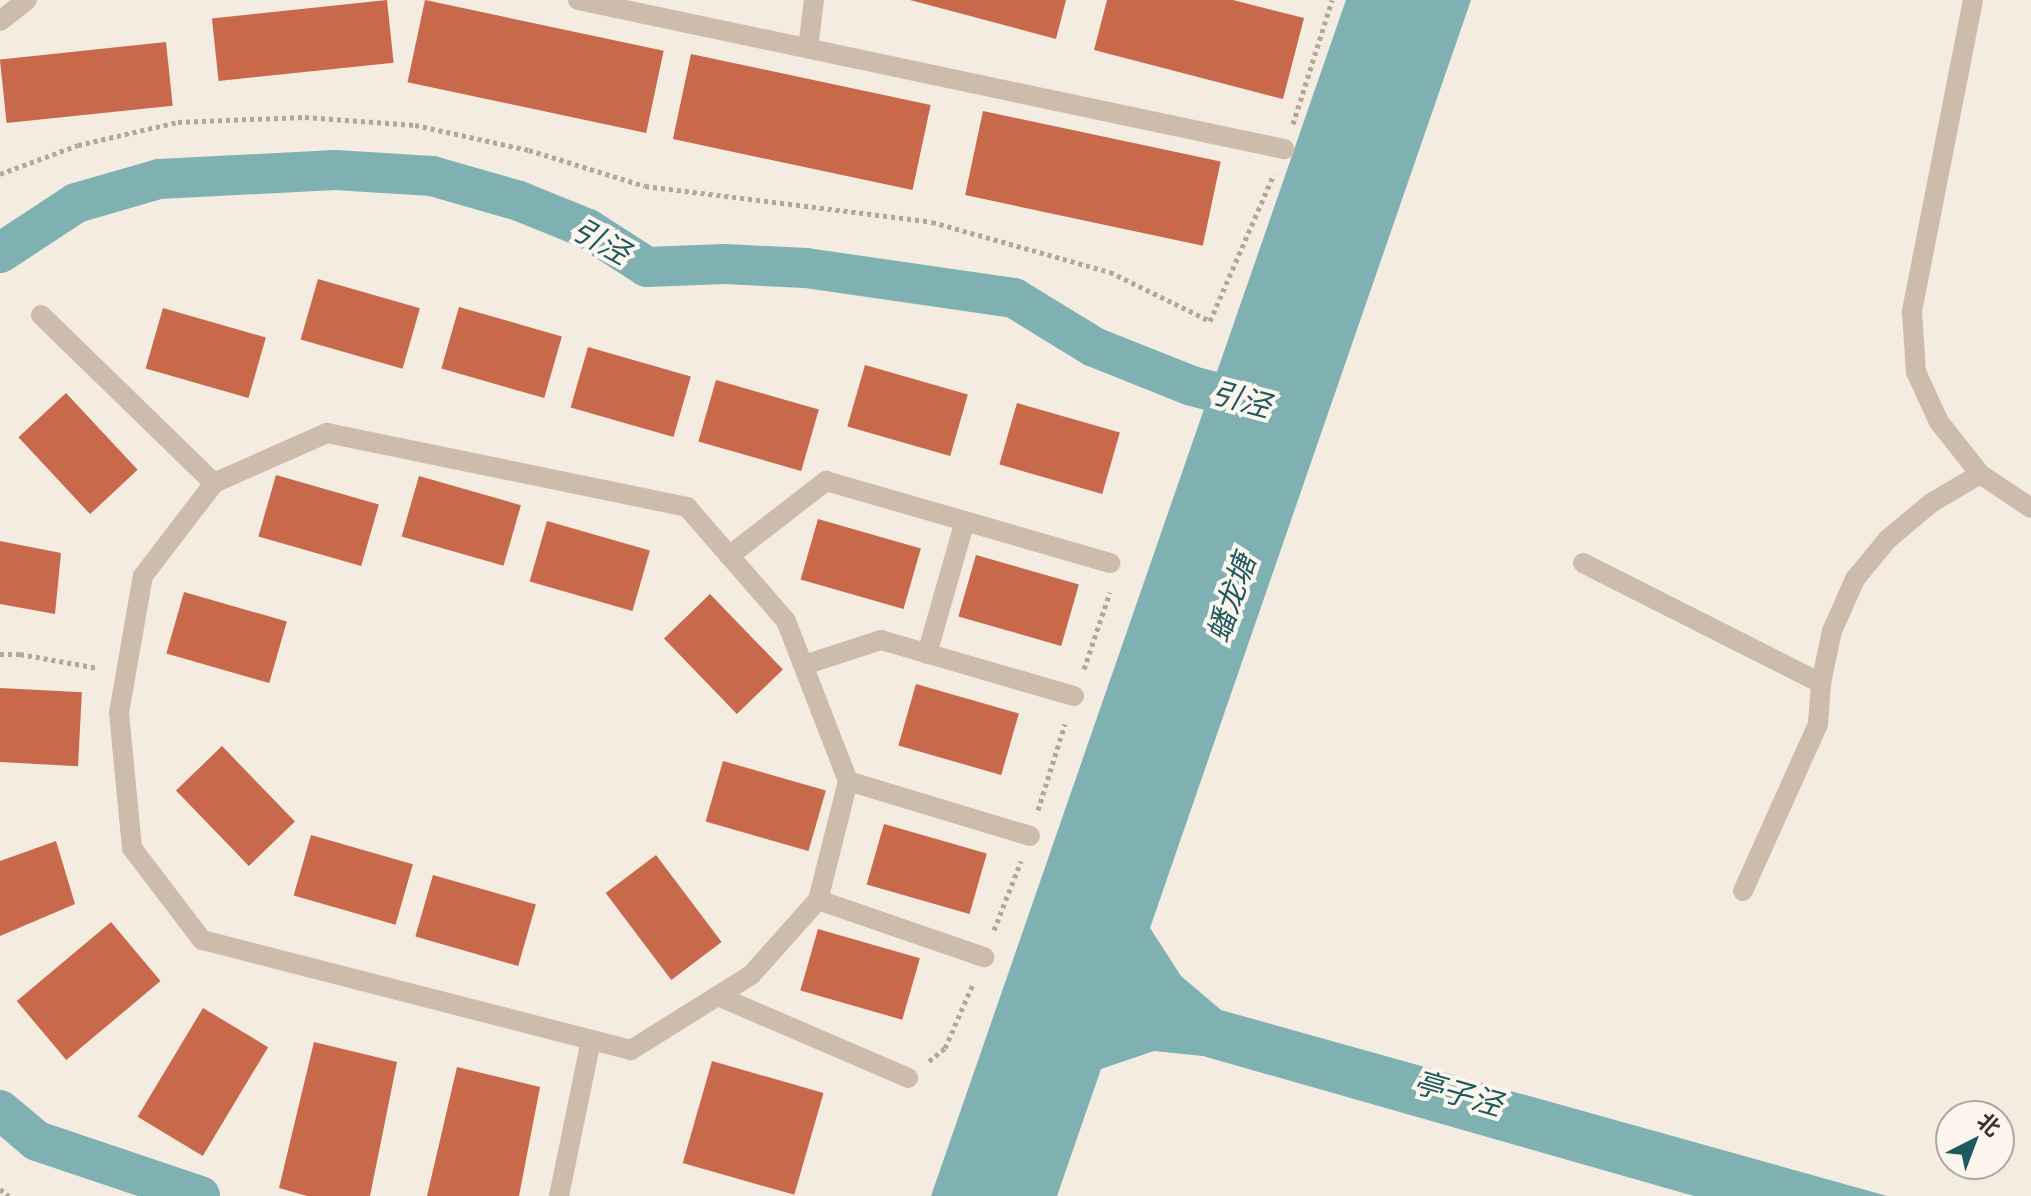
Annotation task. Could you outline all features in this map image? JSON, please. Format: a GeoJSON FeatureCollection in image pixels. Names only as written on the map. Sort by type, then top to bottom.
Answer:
{"type":"FeatureCollection","features":[{"type":"Feature","properties":{"kind":"lane"},"geometry":{"type":"LineString","coordinates":[[0,21],[27,0]]}},
{"type":"Feature","properties":{"kind":"lane"},"geometry":{"type":"LineString","coordinates":[[578,0],[1284,149]]}},
{"type":"Feature","properties":{"kind":"lane"},"geometry":{"type":"LineString","coordinates":[[808,48],[814,0]]}},
{"type":"Feature","properties":{"kind":"lane"},"geometry":{"type":"LineString","coordinates":[[1973,0],[1912,312],[1916,372],[1939,422],[1980,474],[2031,508]]}},
{"type":"Feature","properties":{"kind":"lane"},"geometry":{"type":"LineString","coordinates":[[41,315],[214,483]]}},
{"type":"Feature","properties":{"kind":"lane"},"geometry":{"type":"LineString","coordinates":[[327,433],[687,507],[786,621],[848,781],[818,900],[751,975],[631,1050],[202,940],[132,848],[119,713],[143,576],[214,483],[327,433]]}},
{"type":"Feature","properties":{"kind":"lane"},"geometry":{"type":"LineString","coordinates":[[1743,891],[1818,724],[1821,683],[1832,631],[1855,579],[1888,539],[1931,503],[1980,474]]}},
{"type":"Feature","properties":{"kind":"lane"},"geometry":{"type":"LineString","coordinates":[[729,556],[826,481],[1110,563]]}},
{"type":"Feature","properties":{"kind":"lane"},"geometry":{"type":"LineString","coordinates":[[927,654],[965,521]]}},
{"type":"Feature","properties":{"kind":"lane"},"geometry":{"type":"LineString","coordinates":[[1583,563],[1821,683]]}},
{"type":"Feature","properties":{"kind":"lane"},"geometry":{"type":"LineString","coordinates":[[804,665],[881,640],[1074,696]]}},
{"type":"Feature","properties":{"kind":"lane"},"geometry":{"type":"LineString","coordinates":[[848,781],[1030,836]]}},
{"type":"Feature","properties":{"kind":"lane"},"geometry":{"type":"LineString","coordinates":[[818,900],[984,957]]}},
{"type":"Feature","properties":{"kind":"lane"},"geometry":{"type":"LineString","coordinates":[[718,996],[908,1078]]}},
{"type":"Feature","properties":{"kind":"lane"},"geometry":{"type":"LineString","coordinates":[[559,1196],[591,1040]]}},
{"type":"Feature","properties":{"kind":"path"},"geometry":{"type":"LineString","coordinates":[[0,174],[78,145],[178,122],[305,117],[415,125],[529,150],[645,186],[932,222],[1110,272],[1210,321],[1284,149],[1332,0]]}},
{"type":"Feature","properties":{"kind":"path"},"geometry":{"type":"LineString","coordinates":[[0,654],[20,654],[126,674]]}},
{"type":"Feature","properties":{"kind":"path"},"geometry":{"type":"LineString","coordinates":[[0,1189],[9,1196]]}},
{"type":"Feature","properties":{"kind":"water"},"geometry":{"type":"Polygon","coordinates":[[[1346,0],[1471,0],[1150,928],[1181,976],[1221,1010],[1887,1196],[1694,1196],[1203,1056],[1154,1051],[1101,1069],[1057,1196],[931,1196],[1346,0]]]}},
{"type":"Feature","properties":{"kind":"building"},"geometry":{"type":"Polygon","coordinates":[[[387,0],[394,63],[219,81],[212,18],[387,0]]]}},
{"type":"Feature","properties":{"kind":"building"},"geometry":{"type":"Polygon","coordinates":[[[425,0],[664,51],[646,133],[408,82],[425,0]]]}},
{"type":"Feature","properties":{"kind":"building"},"geometry":{"type":"Polygon","coordinates":[[[910,0],[1066,0],[1056,39],[910,0]]]}},
{"type":"Feature","properties":{"kind":"building"},"geometry":{"type":"Polygon","coordinates":[[[1107,0],[1233,0],[1304,18],[1283,99],[1094,50],[1107,0]]]}},
{"type":"Feature","properties":{"kind":"building"},"geometry":{"type":"Polygon","coordinates":[[[166,42],[173,106],[7,123],[0,59],[166,42]]]}},
{"type":"Feature","properties":{"kind":"building"},"geometry":{"type":"Polygon","coordinates":[[[691,54],[931,105],[913,190],[673,139],[691,54]]]}},
{"type":"Feature","properties":{"kind":"building"},"geometry":{"type":"Polygon","coordinates":[[[983,111],[1221,162],[1203,246],[965,195],[983,111]]]}},
{"type":"Feature","properties":{"kind":"building"},"geometry":{"type":"Polygon","coordinates":[[[318,279],[420,308],[403,369],[301,340],[318,279]]]}},
{"type":"Feature","properties":{"kind":"building"},"geometry":{"type":"Polygon","coordinates":[[[459,307],[562,336],[544,398],[441,369],[459,307]]]}},
{"type":"Feature","properties":{"kind":"building"},"geometry":{"type":"Polygon","coordinates":[[[163,308],[266,337],[248,398],[146,369],[163,308]]]}},
{"type":"Feature","properties":{"kind":"building"},"geometry":{"type":"Polygon","coordinates":[[[588,347],[691,376],[673,437],[571,408],[588,347]]]}},
{"type":"Feature","properties":{"kind":"building"},"geometry":{"type":"Polygon","coordinates":[[[865,365],[968,394],[950,456],[847,427],[865,365]]]}},
{"type":"Feature","properties":{"kind":"building"},"geometry":{"type":"Polygon","coordinates":[[[716,380],[819,409],[801,471],[698,442],[716,380]]]}},
{"type":"Feature","properties":{"kind":"building"},"geometry":{"type":"Polygon","coordinates":[[[66,393],[138,470],[90,514],[18,437],[66,393]]]}},
{"type":"Feature","properties":{"kind":"building"},"geometry":{"type":"Polygon","coordinates":[[[1017,403],[1120,432],[1102,494],[999,465],[1017,403]]]}},
{"type":"Feature","properties":{"kind":"building"},"geometry":{"type":"Polygon","coordinates":[[[276,475],[379,504],[361,566],[258,537],[276,475]]]}},
{"type":"Feature","properties":{"kind":"building"},"geometry":{"type":"Polygon","coordinates":[[[419,476],[521,505],[504,566],[402,537],[419,476]]]}},
{"type":"Feature","properties":{"kind":"building"},"geometry":{"type":"Polygon","coordinates":[[[818,519],[921,548],[903,609],[801,580],[818,519]]]}},
{"type":"Feature","properties":{"kind":"building"},"geometry":{"type":"Polygon","coordinates":[[[547,521],[650,550],[632,611],[530,582],[547,521]]]}},
{"type":"Feature","properties":{"kind":"building"},"geometry":{"type":"Polygon","coordinates":[[[0,541],[61,553],[55,614],[0,604],[0,541]]]}},
{"type":"Feature","properties":{"kind":"building"},"geometry":{"type":"Polygon","coordinates":[[[976,555],[1079,584],[1061,646],[958,617],[976,555]]]}},
{"type":"Feature","properties":{"kind":"building"},"geometry":{"type":"Polygon","coordinates":[[[184,592],[287,621],[269,683],[166,654],[184,592]]]}},
{"type":"Feature","properties":{"kind":"building"},"geometry":{"type":"Polygon","coordinates":[[[710,594],[783,670],[737,714],[664,638],[710,594]]]}},
{"type":"Feature","properties":{"kind":"building"},"geometry":{"type":"Polygon","coordinates":[[[916,684],[1019,713],[1001,775],[898,746],[916,684]]]}},
{"type":"Feature","properties":{"kind":"building"},"geometry":{"type":"Polygon","coordinates":[[[0,688],[82,692],[78,766],[0,762],[0,688]]]}},
{"type":"Feature","properties":{"kind":"building"},"geometry":{"type":"Polygon","coordinates":[[[222,746],[295,822],[249,866],[176,790],[222,746]]]}},
{"type":"Feature","properties":{"kind":"building"},"geometry":{"type":"Polygon","coordinates":[[[723,761],[826,790],[808,851],[706,822],[723,761]]]}},
{"type":"Feature","properties":{"kind":"building"},"geometry":{"type":"Polygon","coordinates":[[[884,824],[987,853],[969,914],[867,885],[884,824]]]}},
{"type":"Feature","properties":{"kind":"building"},"geometry":{"type":"Polygon","coordinates":[[[311,835],[413,864],[396,925],[294,896],[311,835]]]}},
{"type":"Feature","properties":{"kind":"building"},"geometry":{"type":"Polygon","coordinates":[[[56,841],[75,904],[0,936],[0,861],[56,841]]]}},
{"type":"Feature","properties":{"kind":"building"},"geometry":{"type":"Polygon","coordinates":[[[656,855],[722,942],[671,980],[606,893],[656,855]]]}},
{"type":"Feature","properties":{"kind":"building"},"geometry":{"type":"Polygon","coordinates":[[[433,875],[536,904],[518,966],[415,937],[433,875]]]}},
{"type":"Feature","properties":{"kind":"building"},"geometry":{"type":"Polygon","coordinates":[[[111,922],[160,981],[66,1060],[17,1001],[111,922]]]}},
{"type":"Feature","properties":{"kind":"building"},"geometry":{"type":"Polygon","coordinates":[[[818,929],[920,958],[902,1020],[800,991],[818,929]]]}},
{"type":"Feature","properties":{"kind":"building"},"geometry":{"type":"Polygon","coordinates":[[[203,1008],[268,1047],[203,1156],[138,1117],[203,1008]]]}},
{"type":"Feature","properties":{"kind":"building"},"geometry":{"type":"Polygon","coordinates":[[[314,1042],[397,1062],[370,1196],[307,1196],[279,1188],[314,1042]]]}},
{"type":"Feature","properties":{"kind":"building"},"geometry":{"type":"Polygon","coordinates":[[[712,1061],[824,1093],[794,1195],[683,1163],[712,1061]]]}},
{"type":"Feature","properties":{"kind":"building"},"geometry":{"type":"Polygon","coordinates":[[[457,1067],[540,1087],[519,1196],[427,1196],[457,1067]]]}},
{"type":"Feature","properties":{"kind":"waterway","name":"引泾"},"geometry":{"type":"LineString","coordinates":[[0,253],[76,203],[159,179],[335,170],[432,176],[519,201],[588,229],[647,267],[724,264],[806,268],[1014,298],[1094,347],[1192,386],[1261,404]]}},
{"type":"Feature","properties":{"kind":"waterway"},"geometry":{"type":"LineString","coordinates":[[0,1110],[37,1141],[200,1196]]}},
{"type":"Feature","properties":{"kind":"water label","name":"蟠龙塘"},"geometry":{"type":"Point","coordinates":[1231,598]}},
{"type":"Feature","properties":{"kind":"water label","name":"亭子泾"},"geometry":{"type":"Point","coordinates":[1458,1093]}}]}
